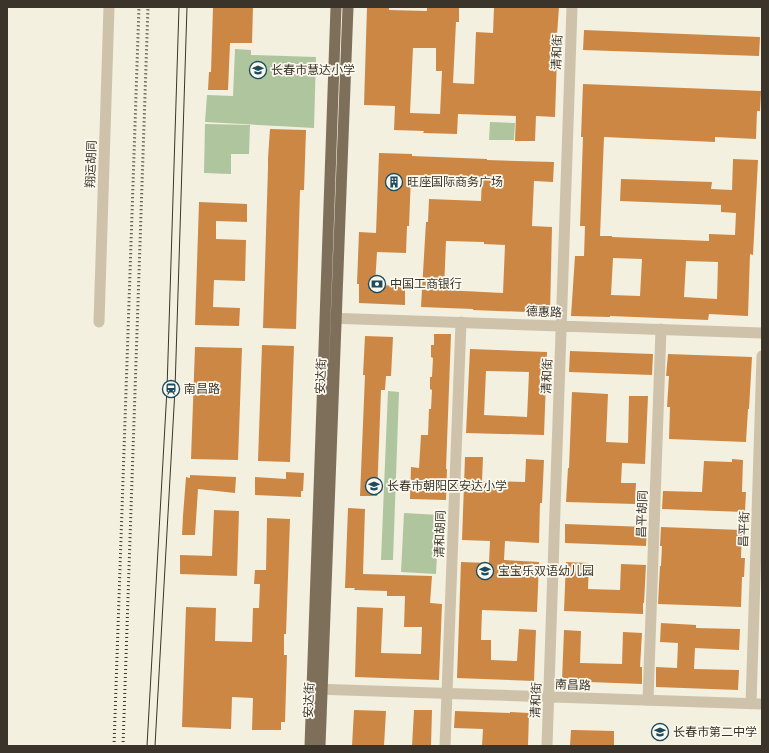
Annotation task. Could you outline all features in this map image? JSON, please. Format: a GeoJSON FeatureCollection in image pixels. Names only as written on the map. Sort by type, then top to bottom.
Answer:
{"type":"FeatureCollection","features":[{"type":"Feature","properties":{"kind":"main road","name":"安达街"},"geometry":{"type":"LineString","coordinates":[[320,746],[317,689],[325,318],[336,7]]}},
{"type":"Feature","properties":{"kind":"main road","name":"安达街"},"geometry":{"type":"LineString","coordinates":[[310,746],[317,689],[336,318],[348,7]]}},
{"type":"Feature","properties":{"kind":"street","name":"翔运胡同"},"geometry":{"type":"LineString","coordinates":[[99,322],[109,7]]}},
{"type":"Feature","properties":{"kind":"street","name":"清和街"},"geometry":{"type":"LineString","coordinates":[[547,746],[572,7]]}},
{"type":"Feature","properties":{"kind":"street","name":"德惠路"},"geometry":{"type":"LineString","coordinates":[[325,318],[762,333]]}},
{"type":"Feature","properties":{"kind":"street","name":"清和胡同"},"geometry":{"type":"LineString","coordinates":[[445,746],[461,322]]}},
{"type":"Feature","properties":{"kind":"street","name":"昌平胡同"},"geometry":{"type":"LineString","coordinates":[[648,700],[661,330]]}},
{"type":"Feature","properties":{"kind":"street","name":"昌平街"},"geometry":{"type":"LineString","coordinates":[[757,704],[762,356]]}},
{"type":"Feature","properties":{"kind":"street","name":"南昌路"},"geometry":{"type":"LineString","coordinates":[[317,689],[757,704]]}},
{"type":"Feature","properties":{"kind":"green space"},"geometry":{"type":"Polygon","coordinates":[[[235,49],[251,50],[251,55],[316,57],[314,128],[205,122],[207,95],[233,96],[235,49]]]}},
{"type":"Feature","properties":{"kind":"green space"},"geometry":{"type":"Polygon","coordinates":[[[490,122],[515,123],[514,140],[489,140],[490,122]]]}},
{"type":"Feature","properties":{"kind":"green space"},"geometry":{"type":"Polygon","coordinates":[[[205,124],[250,125],[249,154],[231,154],[231,174],[204,173],[205,124]]]}},
{"type":"Feature","properties":{"kind":"green space"},"geometry":{"type":"Polygon","coordinates":[[[388,391],[399,392],[393,560],[381,560],[388,391]]]}},
{"type":"Feature","properties":{"kind":"green space"},"geometry":{"type":"Polygon","coordinates":[[[404,513],[439,515],[436,574],[401,572],[404,513]]]}},
{"type":"Feature","properties":{"kind":"building"},"geometry":{"type":"Polygon","coordinates":[[[213,7],[253,7],[252,43],[230,43],[228,90],[208,90],[209,72],[211,72],[213,7]]]}},
{"type":"Feature","properties":{"kind":"building"},"geometry":{"type":"Polygon","coordinates":[[[367,7],[389,7],[389,10],[427,11],[427,7],[459,7],[459,22],[456,22],[453,83],[474,84],[476,32],[493,33],[494,7],[559,7],[557,35],[560,35],[559,58],[557,57],[555,117],[536,116],[535,141],[515,141],[516,116],[458,114],[457,134],[423,133],[424,131],[394,130],[395,106],[364,105],[367,7]],[[413,48],[410,113],[440,114],[442,71],[436,71],[436,48],[413,48]]]}},
{"type":"Feature","properties":{"kind":"building"},"geometry":{"type":"Polygon","coordinates":[[[584,30],[760,37],[759,56],[583,50],[584,30]]]}},
{"type":"Feature","properties":{"kind":"building"},"geometry":{"type":"Polygon","coordinates":[[[583,84],[761,91],[760,111],[757,111],[756,139],[715,137],[715,142],[604,137],[600,236],[709,241],[709,234],[735,235],[736,213],[721,212],[721,205],[620,201],[621,179],[712,182],[711,189],[732,190],[733,159],[758,160],[753,255],[750,254],[748,316],[709,314],[708,320],[571,316],[575,256],[584,256],[585,226],[580,226],[583,137],[581,137],[583,84]],[[613,258],[611,295],[640,296],[642,259],[613,258]],[[686,261],[684,297],[717,299],[718,262],[686,261]]]}},
{"type":"Feature","properties":{"kind":"building"},"geometry":{"type":"Polygon","coordinates":[[[270,129],[306,130],[304,190],[300,190],[296,329],[263,328],[270,129]]]}},
{"type":"Feature","properties":{"kind":"building"},"geometry":{"type":"Polygon","coordinates":[[[379,153],[487,160],[554,162],[553,182],[534,181],[532,226],[552,227],[550,313],[421,307],[426,222],[428,222],[429,199],[481,201],[482,177],[411,175],[409,226],[407,226],[406,253],[377,252],[375,285],[405,286],[405,305],[359,303],[359,284],[357,284],[359,232],[376,233],[379,153]],[[446,241],[444,290],[503,293],[505,245],[484,244],[484,242],[446,241]]]}},
{"type":"Feature","properties":{"kind":"building"},"geometry":{"type":"Polygon","coordinates":[[[199,202],[247,204],[247,222],[216,221],[216,239],[246,240],[245,281],[214,280],[213,307],[240,308],[239,326],[195,325],[199,202]]]}},
{"type":"Feature","properties":{"kind":"building"},"geometry":{"type":"Polygon","coordinates":[[[434,334],[451,334],[446,500],[410,499],[411,467],[419,468],[421,435],[428,435],[429,409],[431,409],[432,390],[430,389],[433,358],[431,357],[431,345],[434,345],[434,334]]]}},
{"type":"Feature","properties":{"kind":"building"},"geometry":{"type":"Polygon","coordinates":[[[365,336],[393,337],[391,376],[386,376],[385,390],[381,390],[377,496],[360,496],[365,375],[363,375],[365,336]]]}},
{"type":"Feature","properties":{"kind":"building"},"geometry":{"type":"Polygon","coordinates":[[[262,345],[294,346],[290,462],[258,461],[262,345]]]}},
{"type":"Feature","properties":{"kind":"building"},"geometry":{"type":"Polygon","coordinates":[[[195,347],[242,348],[238,460],[191,459],[195,347]]]}},
{"type":"Feature","properties":{"kind":"building"},"geometry":{"type":"Polygon","coordinates":[[[470,349],[547,352],[544,435],[466,433],[470,349]],[[486,371],[484,415],[527,417],[529,372],[486,371]]]}},
{"type":"Feature","properties":{"kind":"building"},"geometry":{"type":"Polygon","coordinates":[[[570,351],[653,354],[652,375],[569,372],[570,351]]]}},
{"type":"Feature","properties":{"kind":"building"},"geometry":{"type":"Polygon","coordinates":[[[668,354],[752,357],[746,442],[669,439],[670,407],[667,407],[669,376],[666,376],[668,354]]]}},
{"type":"Feature","properties":{"kind":"building"},"geometry":{"type":"Polygon","coordinates":[[[572,392],[608,394],[606,442],[628,443],[629,396],[648,396],[645,464],[622,463],[621,483],[636,483],[635,504],[566,502],[572,392]]]}},
{"type":"Feature","properties":{"kind":"building"},"geometry":{"type":"Polygon","coordinates":[[[465,457],[483,457],[482,481],[525,482],[526,459],[544,460],[542,503],[540,503],[539,543],[505,541],[504,560],[539,562],[537,612],[482,610],[481,640],[491,640],[491,660],[517,661],[519,629],[536,630],[534,681],[457,678],[461,562],[489,563],[490,541],[462,540],[465,457]]]}},
{"type":"Feature","properties":{"kind":"building"},"geometry":{"type":"Polygon","coordinates":[[[732,459],[743,460],[742,492],[746,492],[745,512],[662,509],[663,491],[702,492],[704,461],[732,462],[732,459]]]}},
{"type":"Feature","properties":{"kind":"building"},"geometry":{"type":"Polygon","coordinates":[[[286,472],[304,473],[303,491],[301,491],[301,497],[255,495],[255,477],[286,479],[286,472]]]}},
{"type":"Feature","properties":{"kind":"building"},"geometry":{"type":"Polygon","coordinates":[[[190,475],[236,477],[235,493],[198,489],[195,535],[182,535],[186,477],[190,478],[190,475]]]}},
{"type":"Feature","properties":{"kind":"building"},"geometry":{"type":"Polygon","coordinates":[[[348,508],[365,509],[363,574],[432,576],[430,603],[442,604],[439,680],[355,677],[357,607],[383,608],[381,653],[421,654],[422,627],[404,627],[405,596],[387,596],[387,591],[354,590],[355,588],[345,588],[348,508]]]}},
{"type":"Feature","properties":{"kind":"building"},"geometry":{"type":"Polygon","coordinates":[[[214,510],[239,511],[237,576],[180,574],[180,555],[212,556],[214,510]]]}},
{"type":"Feature","properties":{"kind":"building"},"geometry":{"type":"Polygon","coordinates":[[[267,518],[290,519],[286,634],[284,634],[284,655],[287,655],[285,722],[281,722],[281,730],[252,730],[253,698],[232,697],[231,729],[182,727],[186,607],[216,608],[215,641],[252,642],[253,608],[259,608],[260,584],[254,584],[255,570],[266,570],[267,518]]]}},
{"type":"Feature","properties":{"kind":"building"},"geometry":{"type":"Polygon","coordinates":[[[565,524],[647,527],[646,546],[565,543],[565,524]]]}},
{"type":"Feature","properties":{"kind":"building"},"geometry":{"type":"Polygon","coordinates":[[[661,527],[742,530],[741,558],[745,558],[744,577],[742,577],[741,607],[658,604],[662,546],[660,546],[661,527]]]}},
{"type":"Feature","properties":{"kind":"building"},"geometry":{"type":"Polygon","coordinates":[[[566,562],[589,563],[588,589],[620,590],[621,564],[646,565],[643,614],[564,611],[566,562]]]}},
{"type":"Feature","properties":{"kind":"building"},"geometry":{"type":"Polygon","coordinates":[[[661,623],[696,625],[696,628],[740,629],[739,650],[695,648],[694,669],[739,670],[738,690],[656,687],[656,667],[677,668],[678,643],[660,642],[661,623]]]}},
{"type":"Feature","properties":{"kind":"building"},"geometry":{"type":"Polygon","coordinates":[[[564,630],[581,631],[580,663],[622,664],[623,632],[642,633],[640,667],[642,667],[642,684],[562,681],[564,630]]]}},
{"type":"Feature","properties":{"kind":"building"},"geometry":{"type":"Polygon","coordinates":[[[354,710],[386,711],[384,746],[352,746],[354,710]]]}},
{"type":"Feature","properties":{"kind":"building"},"geometry":{"type":"Polygon","coordinates":[[[414,710],[432,710],[431,746],[412,746],[414,710]]]}},
{"type":"Feature","properties":{"kind":"building"},"geometry":{"type":"Polygon","coordinates":[[[455,711],[529,713],[528,746],[482,746],[483,729],[454,728],[455,711]]]}},
{"type":"Feature","properties":{"kind":"building"},"geometry":{"type":"Polygon","coordinates":[[[571,730],[614,731],[614,746],[570,746],[571,730]]]}},
{"type":"Feature","properties":{"kind":"tram line"},"geometry":{"type":"LineString","coordinates":[[147,746],[167,389],[179,7]]}},
{"type":"Feature","properties":{"kind":"tram line"},"geometry":{"type":"LineString","coordinates":[[155,746],[175,389],[187,7]]}},
{"type":"Feature","properties":{"kind":"railway"},"geometry":{"type":"LineString","coordinates":[[114,746],[139,7]]}},
{"type":"Feature","properties":{"kind":"railway"},"geometry":{"type":"LineString","coordinates":[[123,746],[148,7]]}},
{"type":"Feature","properties":{"kind":"place","name":"长春市慧达小学"},"geometry":{"type":"Point","coordinates":[258,70]}},
{"type":"Feature","properties":{"kind":"place","name":"旺座国际商务广场"},"geometry":{"type":"Point","coordinates":[394,182]}},
{"type":"Feature","properties":{"kind":"place","name":"中国工商银行"},"geometry":{"type":"Point","coordinates":[377,284]}},
{"type":"Feature","properties":{"kind":"place","name":"南昌路"},"geometry":{"type":"Point","coordinates":[171,389]}},
{"type":"Feature","properties":{"kind":"place","name":"长春市朝阳区安达小学"},"geometry":{"type":"Point","coordinates":[374,486]}},
{"type":"Feature","properties":{"kind":"place","name":"宝宝乐双语幼儿园"},"geometry":{"type":"Point","coordinates":[485,571]}},
{"type":"Feature","properties":{"kind":"place","name":"长春市第二中学"},"geometry":{"type":"Point","coordinates":[660,732]}}]}
